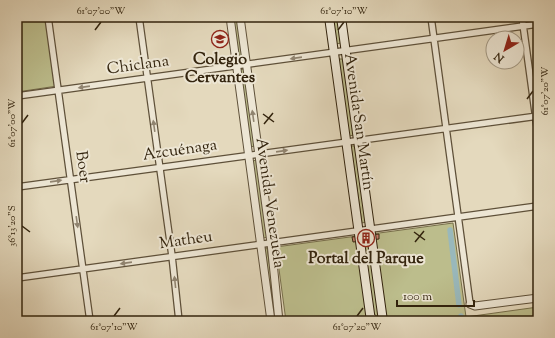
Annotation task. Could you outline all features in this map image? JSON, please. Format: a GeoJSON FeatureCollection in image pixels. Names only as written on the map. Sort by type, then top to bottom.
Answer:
{"type":"FeatureCollection","features":[{"type":"Feature","properties":{"kind":"main road","name":"Avenida San Martín"},"geometry":{"type":"LineString","coordinates":[[329,17],[371,318]]}},
{"type":"Feature","properties":{"kind":"main road","name":"Avenida San Martín"},"geometry":{"type":"LineString","coordinates":[[341,17],[382,321]]}},
{"type":"Feature","properties":{"kind":"street","name":"Boer"},"geometry":{"type":"LineString","coordinates":[[48,17],[90,321]]}},
{"type":"Feature","properties":{"kind":"street"},"geometry":{"type":"LineString","coordinates":[[139,17],[172,256],[179,321]]}},
{"type":"Feature","properties":{"kind":"street","name":"Avenida Venezuela"},"geometry":{"type":"LineString","coordinates":[[230,17],[271,321]]}},
{"type":"Feature","properties":{"kind":"street","name":"Avenida Venezuela"},"geometry":{"type":"LineString","coordinates":[[240,17],[271,243],[279,321]]}},
{"type":"Feature","properties":{"kind":"street"},"geometry":{"type":"LineString","coordinates":[[431,17],[470,304],[475,306],[537,298]]}},
{"type":"Feature","properties":{"kind":"street"},"geometry":{"type":"LineString","coordinates":[[522,17],[537,116],[538,134]]}},
{"type":"Feature","properties":{"kind":"street","name":"Chiclana"},"geometry":{"type":"LineString","coordinates":[[17,96],[538,24]]}},
{"type":"Feature","properties":{"kind":"street","name":"Azcuénaga"},"geometry":{"type":"LineString","coordinates":[[17,187],[537,116]]}},
{"type":"Feature","properties":{"kind":"street","name":"Matheu"},"geometry":{"type":"LineString","coordinates":[[17,278],[538,206]]}},
{"type":"Feature","properties":{"kind":"lane"},"geometry":{"type":"LineString","coordinates":[[371,318],[382,321]]}},
{"type":"Feature","properties":{"kind":"green space"},"geometry":{"type":"Polygon","coordinates":[[[17,17],[47,17],[57,86],[17,92],[17,17]]]}},
{"type":"Feature","properties":{"kind":"green space"},"geometry":{"type":"Polygon","coordinates":[[[233,17],[237,17],[243,58],[239,59],[233,17]]]}},
{"type":"Feature","properties":{"kind":"green space"},"geometry":{"type":"Polygon","coordinates":[[[332,17],[337,17],[341,43],[336,44],[332,17]]]}},
{"type":"Feature","properties":{"kind":"green space"},"geometry":{"type":"Polygon","coordinates":[[[338,59],[343,59],[354,135],[349,136],[338,59]]]}},
{"type":"Feature","properties":{"kind":"green space"},"geometry":{"type":"Polygon","coordinates":[[[244,69],[255,146],[250,147],[239,70],[244,69]]]}},
{"type":"Feature","properties":{"kind":"green space"},"geometry":{"type":"Polygon","coordinates":[[[351,146],[355,146],[366,222],[362,223],[351,146]]]}},
{"type":"Feature","properties":{"kind":"green space"},"geometry":{"type":"Polygon","coordinates":[[[257,160],[268,237],[263,238],[252,161],[257,160]]]}},
{"type":"Feature","properties":{"kind":"green space"},"geometry":{"type":"Polygon","coordinates":[[[453,223],[466,317],[538,307],[538,321],[286,321],[276,247],[453,223]]]}},
{"type":"Feature","properties":{"kind":"green space"},"geometry":{"type":"Polygon","coordinates":[[[263,248],[267,248],[278,321],[273,321],[263,248]]]}},
{"type":"Feature","properties":{"kind":"building","name":"Portal del Parque"},"geometry":{"type":"Polygon","coordinates":[[[379,234],[379,239],[353,242],[352,237],[379,234]]]}},
{"type":"Feature","properties":{"kind":"waterway"},"geometry":{"type":"LineString","coordinates":[[450,230],[459,305]]}},
{"type":"Feature","properties":{"kind":"waterway"},"geometry":{"type":"LineString","coordinates":[[461,316],[461,321]]}},
{"type":"Feature","properties":{"kind":"place","name":"Colegio Cervantes"},"geometry":{"type":"Point","coordinates":[220,39]}},
{"type":"Feature","properties":{"kind":"place","name":"Portal del Parque"},"geometry":{"type":"Point","coordinates":[366,238]}}]}
